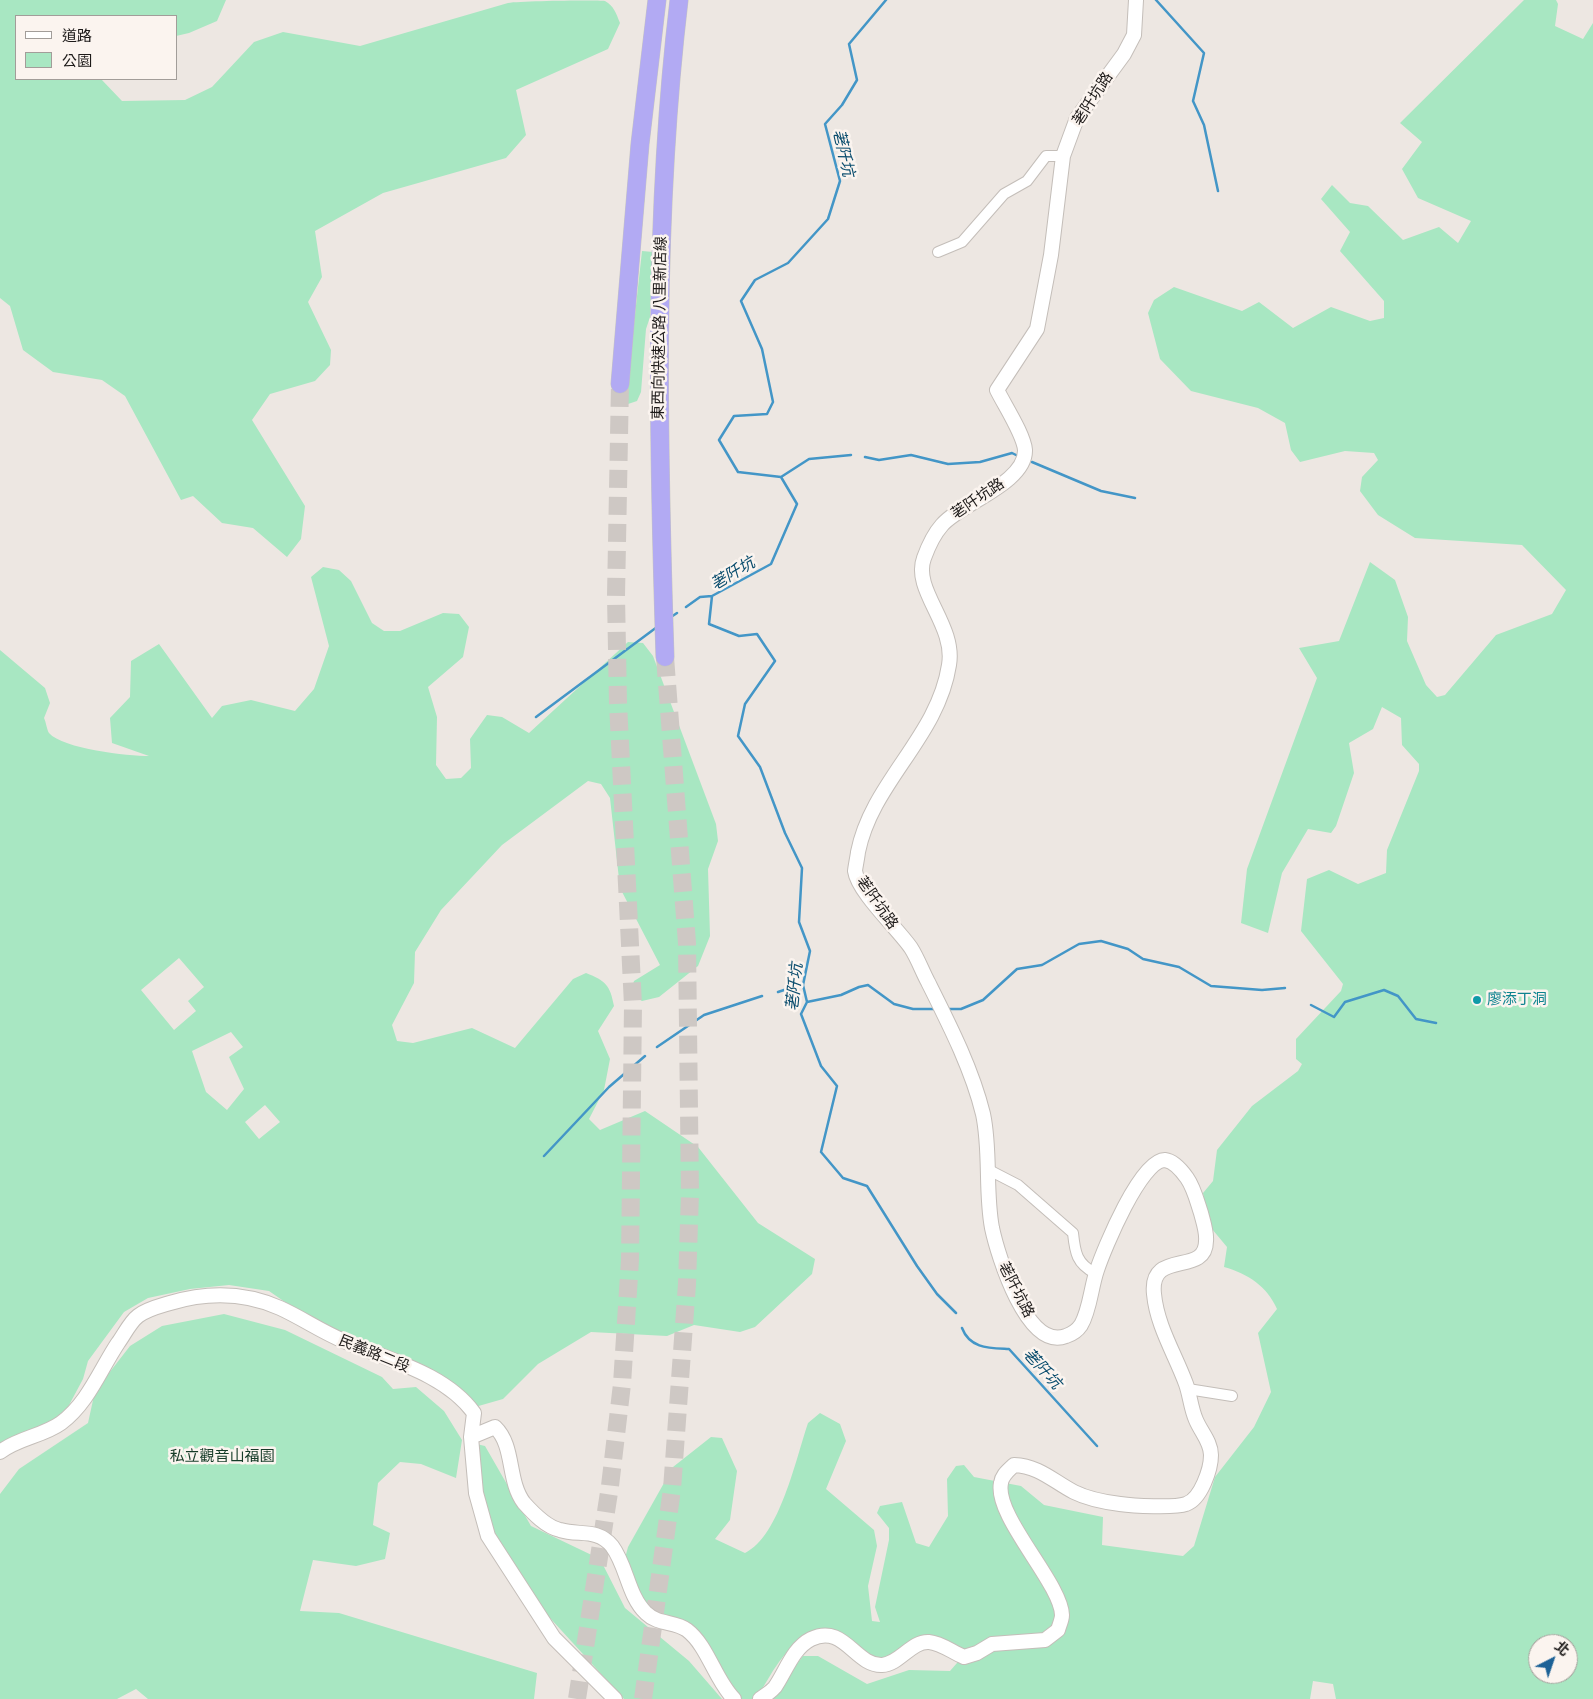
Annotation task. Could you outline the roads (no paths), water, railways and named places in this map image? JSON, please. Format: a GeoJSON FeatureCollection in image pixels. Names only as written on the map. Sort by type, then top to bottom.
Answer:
{"type":"FeatureCollection","features":[{"type":"Feature","properties":{"kind":"highway","name":"東西向快速公路 八里新店線"},"geometry":{"type":"LineString","coordinates":[[620,384],[640,144],[657,0]]}},
{"type":"Feature","properties":{"kind":"highway","name":"東西向快速公路 八里新店線"},"geometry":{"type":"LineString","coordinates":[[665,657],[658,380],[663,212],[679,0]]}},
{"type":"Feature","properties":{"kind":"street","name":"荖阡坑路"},"geometry":{"type":"LineString","coordinates":[[760,1699],[774,1689],[797,1650],[811,1639],[823,1635],[840,1639],[864,1660],[881,1665],[897,1661],[914,1647],[926,1642],[937,1644],[964,1657],[977,1653],[992,1644],[1045,1640],[1058,1630],[1062,1614],[1054,1594],[1025,1545],[1002,1500],[1000,1484],[1004,1474],[1014,1466],[1028,1466],[1044,1472],[1074,1492],[1100,1501],[1129,1506],[1185,1505],[1194,1499],[1203,1485],[1212,1453],[1207,1438],[1195,1418],[1188,1389],[1159,1320],[1153,1286],[1156,1276],[1164,1267],[1202,1256],[1207,1244],[1194,1189],[1186,1175],[1169,1160],[1161,1160],[1144,1174],[1108,1241],[1095,1273],[1082,1323],[1073,1333],[1055,1339],[1046,1336],[1037,1329],[1016,1296],[1000,1264],[991,1222],[984,1117],[970,1075],[941,1007],[911,948],[861,886],[855,872],[864,828],[876,802],[926,732],[950,663],[947,632],[928,594],[920,570],[926,550],[942,525],[955,513],[1010,477],[1024,459],[1025,446],[997,390],[1038,329],[1051,255],[1064,156],[1077,118],[1118,62],[1134,35],[1136,0]]}},
{"type":"Feature","properties":{"kind":"street"},"geometry":{"type":"LineString","coordinates":[[938,252],[962,242],[1004,194],[1027,181],[1046,156],[1064,156]]}},
{"type":"Feature","properties":{"kind":"street"},"geometry":{"type":"LineString","coordinates":[[987,1169],[1018,1185],[1073,1234],[1075,1255],[1085,1268],[1095,1273]]}},
{"type":"Feature","properties":{"kind":"street","name":"民義路二段"},"geometry":{"type":"LineString","coordinates":[[0,1452],[61,1423],[84,1401],[109,1358],[138,1316],[157,1306],[190,1297],[223,1294],[258,1299],[282,1309],[320,1332],[449,1387],[464,1399],[474,1413],[471,1437],[476,1493],[488,1536],[554,1638],[615,1699]]}},
{"type":"Feature","properties":{"kind":"street"},"geometry":{"type":"LineString","coordinates":[[1188,1389],[1232,1396]]}},
{"type":"Feature","properties":{"kind":"street"},"geometry":{"type":"LineString","coordinates":[[471,1437],[495,1427],[503,1434],[515,1486],[523,1502],[538,1518],[558,1530],[574,1533],[589,1532],[601,1536],[612,1546],[623,1566],[636,1599],[646,1613],[659,1622],[686,1629],[696,1639],[726,1691],[734,1699]]}},
{"type":"Feature","properties":{"kind":"waterway","name":"荖阡坑"},"geometry":{"type":"LineString","coordinates":[[886,0],[849,44],[857,80],[842,105],[825,124],[840,181],[828,219],[788,263],[755,280],[741,301],[762,349],[773,402],[767,414],[734,416],[719,440],[738,472],[781,477],[797,504],[771,564],[712,596],[709,624],[739,636],[757,634],[775,661],[745,704],[738,736],[760,767],[785,833],[802,868],[799,922],[810,951],[803,985],[807,1002],[801,1014],[821,1066],[837,1086],[821,1152],[843,1178],[867,1186],[917,1266],[937,1294],[956,1313]]}},
{"type":"Feature","properties":{"kind":"waterway"},"geometry":{"type":"LineString","coordinates":[[1156,0],[1204,53],[1193,101],[1204,125],[1218,191]]}},
{"type":"Feature","properties":{"kind":"waterway"},"geometry":{"type":"LineString","coordinates":[[865,457],[879,460],[911,455],[948,464],[980,462],[1012,453],[1016,455]]}},
{"type":"Feature","properties":{"kind":"waterway"},"geometry":{"type":"LineString","coordinates":[[781,477],[809,459],[851,455]]}},
{"type":"Feature","properties":{"kind":"waterway"},"geometry":{"type":"LineString","coordinates":[[1032,462],[1101,491],[1135,498]]}},
{"type":"Feature","properties":{"kind":"waterway"},"geometry":{"type":"LineString","coordinates":[[686,607],[700,597],[712,596]]}},
{"type":"Feature","properties":{"kind":"waterway"},"geometry":{"type":"LineString","coordinates":[[671,617],[677,613]]}},
{"type":"Feature","properties":{"kind":"waterway"},"geometry":{"type":"LineString","coordinates":[[536,717],[657,627]]}},
{"type":"Feature","properties":{"kind":"waterway"},"geometry":{"type":"LineString","coordinates":[[947,1009],[961,1009],[983,1000],[1017,969],[1042,965],[1079,944],[1101,941],[1128,949],[1143,959],[1179,967],[1211,986],[1262,990],[1285,988]]}},
{"type":"Feature","properties":{"kind":"waterway"},"geometry":{"type":"LineString","coordinates":[[807,1002],[841,995],[868,985],[894,1004],[913,1009],[936,1009]]}},
{"type":"Feature","properties":{"kind":"waterway"},"geometry":{"type":"LineString","coordinates":[[778,992],[787,989]]}},
{"type":"Feature","properties":{"kind":"waterway"},"geometry":{"type":"LineString","coordinates":[[1311,1005],[1334,1017],[1345,1002],[1384,990],[1398,996],[1416,1019],[1436,1023]]}},
{"type":"Feature","properties":{"kind":"waterway"},"geometry":{"type":"LineString","coordinates":[[657,1047],[704,1015],[762,996]]}},
{"type":"Feature","properties":{"kind":"waterway"},"geometry":{"type":"LineString","coordinates":[[544,1156],[609,1087],[645,1056]]}},
{"type":"Feature","properties":{"kind":"waterway","name":"荖阡坑"},"geometry":{"type":"LineString","coordinates":[[962,1328],[975,1344],[1009,1349],[1097,1446]]}},
{"type":"Feature","properties":{"kind":"tunnel"},"geometry":{"type":"LineString","coordinates":[[577,1699],[610,1486],[622,1384],[630,1260],[633,1005],[618,703],[616,596],[620,384]]}},
{"type":"Feature","properties":{"kind":"tunnel"},"geometry":{"type":"LineString","coordinates":[[643,1699],[672,1489],[687,1284],[690,1193],[687,943],[665,657]]}},
{"type":"Feature","properties":{"kind":"place","name":"廖添丁洞"},"geometry":{"type":"Point","coordinates":[1477,1000]}},
{"type":"Feature","properties":{"kind":"park label","name":"私立觀音山福園"},"geometry":{"type":"Point","coordinates":[222,1457]}}]}
